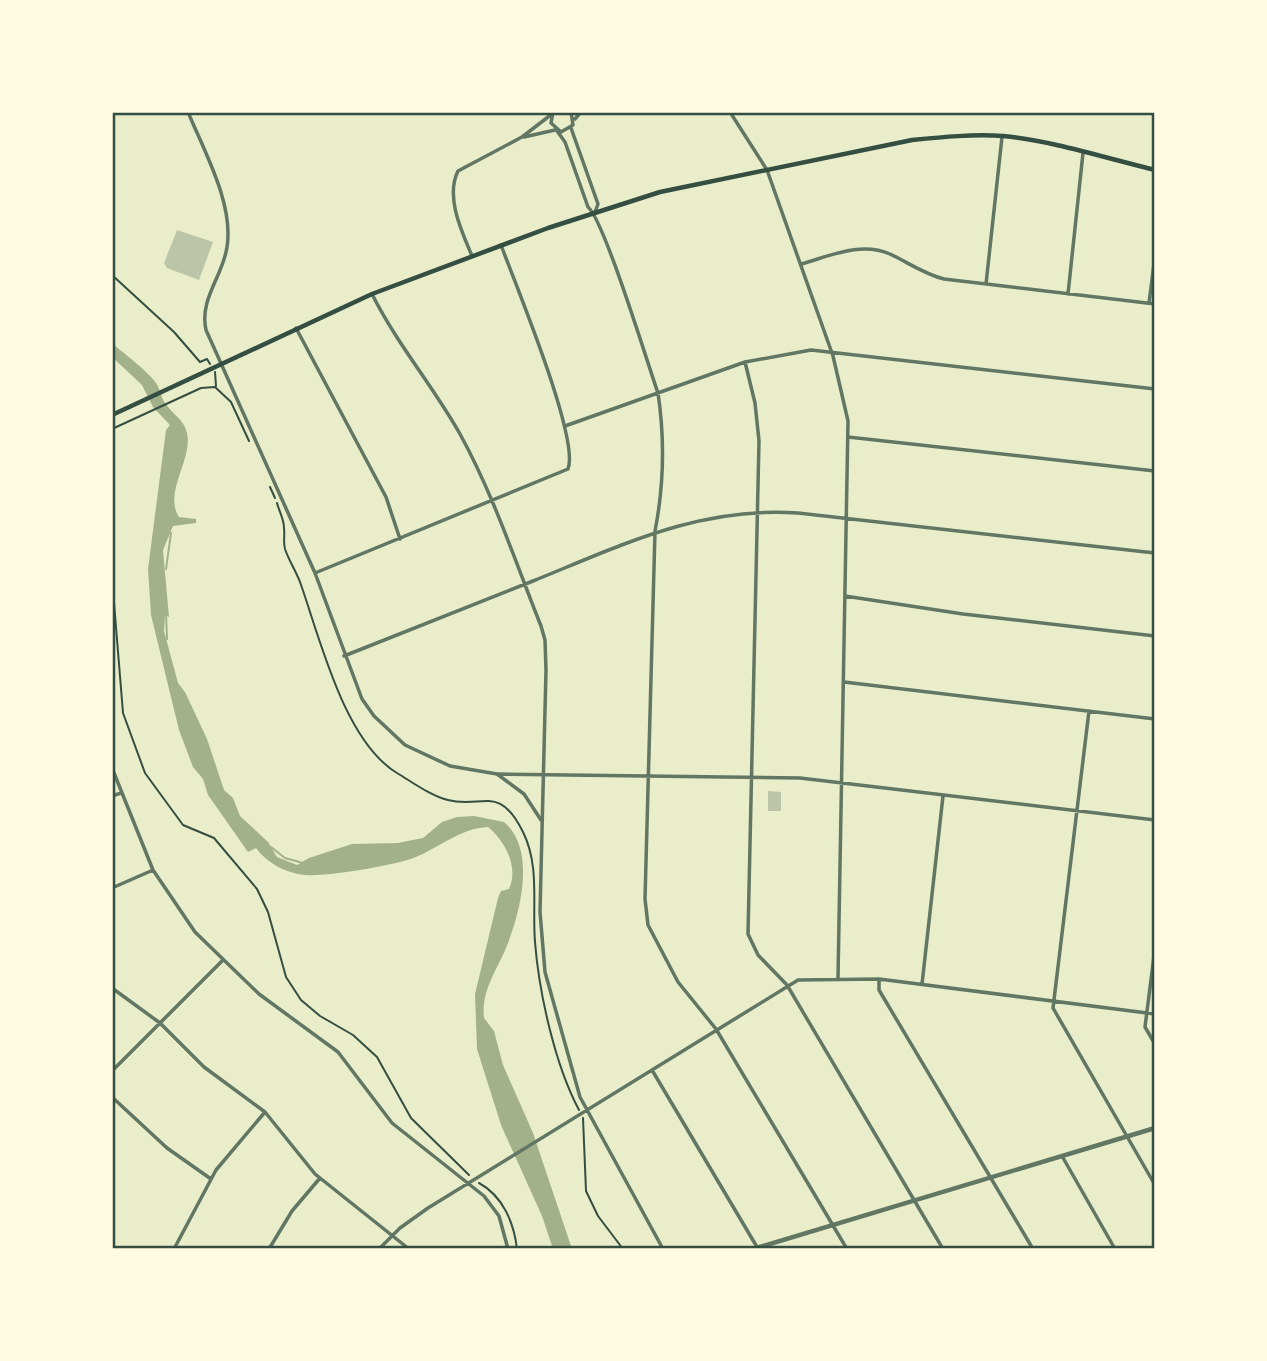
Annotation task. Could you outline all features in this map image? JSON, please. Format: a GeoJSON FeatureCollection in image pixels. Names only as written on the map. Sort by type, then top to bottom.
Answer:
{"type":"FeatureCollection","features":[{"type":"Feature","properties":{"kind":"main road"},"geometry":{"type":"LineString","coordinates":[[112,414],[372,294],[501,245],[660,192],[912,140],[954,135],[1002,136],[1046,142],[1155,170]]}},
{"type":"Feature","properties":{"kind":"street"},"geometry":{"type":"LineString","coordinates":[[188,112],[219,194],[227,230],[227,250],[211,289],[205,316],[206,330],[315,573],[358,691],[368,707],[405,745],[450,766],[497,774],[751,777],[841,783],[1155,820]]}},
{"type":"Feature","properties":{"kind":"street"},"geometry":{"type":"LineString","coordinates":[[571,112],[574,120]]}},
{"type":"Feature","properties":{"kind":"street"},"geometry":{"type":"LineString","coordinates":[[581,112],[571,128],[598,204],[595,212]]}},
{"type":"Feature","properties":{"kind":"street"},"geometry":{"type":"LineString","coordinates":[[730,112],[767,170],[831,351],[843,397],[848,437],[838,978]]}},
{"type":"Feature","properties":{"kind":"street"},"geometry":{"type":"LineString","coordinates":[[552,113],[551,123],[565,142],[587,207],[595,212],[658,393],[663,472],[655,531],[645,899],[648,925],[678,982],[716,1030],[847,1249]]}},
{"type":"Feature","properties":{"kind":"street"},"geometry":{"type":"LineString","coordinates":[[472,256],[459,227],[455,176],[468,163],[522,137],[552,113]]}},
{"type":"Feature","properties":{"kind":"street"},"geometry":{"type":"LineString","coordinates":[[522,137],[571,128]]}},
{"type":"Feature","properties":{"kind":"street"},"geometry":{"type":"LineString","coordinates":[[986,284],[1002,136]]}},
{"type":"Feature","properties":{"kind":"street"},"geometry":{"type":"LineString","coordinates":[[1068,294],[1083,153]]}},
{"type":"Feature","properties":{"kind":"street"},"geometry":{"type":"LineString","coordinates":[[315,573],[568,469],[570,461],[565,426],[501,245]]}},
{"type":"Feature","properties":{"kind":"street"},"geometry":{"type":"LineString","coordinates":[[801,264],[841,252],[869,248],[887,253],[931,276],[1155,304]]}},
{"type":"Feature","properties":{"kind":"street"},"geometry":{"type":"LineString","coordinates":[[1149,303],[1155,256]]}},
{"type":"Feature","properties":{"kind":"street"},"geometry":{"type":"LineString","coordinates":[[372,294],[388,326],[455,427],[493,500],[527,583],[545,640],[541,953],[564,1050],[587,1110],[663,1249]]}},
{"type":"Feature","properties":{"kind":"street"},"geometry":{"type":"LineString","coordinates":[[296,328],[386,497],[400,539]]}},
{"type":"Feature","properties":{"kind":"street"},"geometry":{"type":"LineString","coordinates":[[565,426],[745,362],[786,353],[831,351],[1155,388]]}},
{"type":"Feature","properties":{"kind":"street"},"geometry":{"type":"LineString","coordinates":[[745,362],[758,432],[748,934],[755,950],[787,985],[943,1249]]}},
{"type":"Feature","properties":{"kind":"street"},"geometry":{"type":"LineString","coordinates":[[848,437],[1155,471]]}},
{"type":"Feature","properties":{"kind":"street"},"geometry":{"type":"LineString","coordinates":[[344,656],[655,531],[712,516],[757,511],[847,517],[1155,553]]}},
{"type":"Feature","properties":{"kind":"street"},"geometry":{"type":"LineString","coordinates":[[845,596],[963,614],[1155,636]]}},
{"type":"Feature","properties":{"kind":"street"},"geometry":{"type":"LineString","coordinates":[[844,682],[1155,719]]}},
{"type":"Feature","properties":{"kind":"street"},"geometry":{"type":"LineString","coordinates":[[1089,711],[1053,1008],[1155,1185]]}},
{"type":"Feature","properties":{"kind":"street"},"geometry":{"type":"LineString","coordinates":[[112,768],[153,870],[178,909],[222,961],[259,995],[338,1052],[392,1123],[468,1183],[496,1210],[508,1249]]}},
{"type":"Feature","properties":{"kind":"street"},"geometry":{"type":"LineString","coordinates":[[497,774],[524,794],[542,820]]}},
{"type":"Feature","properties":{"kind":"street"},"geometry":{"type":"LineString","coordinates":[[112,796],[121,793]]}},
{"type":"Feature","properties":{"kind":"street"},"geometry":{"type":"LineString","coordinates":[[922,984],[943,796]]}},
{"type":"Feature","properties":{"kind":"street"},"geometry":{"type":"LineString","coordinates":[[112,888],[153,870]]}},
{"type":"Feature","properties":{"kind":"street"},"geometry":{"type":"LineString","coordinates":[[1155,948],[1145,1027],[1155,1044]]}},
{"type":"Feature","properties":{"kind":"street"},"geometry":{"type":"LineString","coordinates":[[112,1071],[222,961]]}},
{"type":"Feature","properties":{"kind":"street"},"geometry":{"type":"LineString","coordinates":[[379,1249],[391,1235],[468,1183],[787,985],[802,979],[878,979],[1054,999],[1155,1014]]}},
{"type":"Feature","properties":{"kind":"street"},"geometry":{"type":"LineString","coordinates":[[878,979],[879,990],[1033,1249]]}},
{"type":"Feature","properties":{"kind":"street"},"geometry":{"type":"LineString","coordinates":[[112,988],[160,1023],[204,1067],[265,1112],[320,1178],[408,1249]]}},
{"type":"Feature","properties":{"kind":"street"},"geometry":{"type":"LineString","coordinates":[[651,1069],[756,1249],[1155,1128]]}},
{"type":"Feature","properties":{"kind":"street"},"geometry":{"type":"LineString","coordinates":[[112,1097],[167,1148],[211,1179]]}},
{"type":"Feature","properties":{"kind":"street"},"geometry":{"type":"LineString","coordinates":[[174,1249],[211,1179],[234,1146],[265,1112]]}},
{"type":"Feature","properties":{"kind":"street"},"geometry":{"type":"LineString","coordinates":[[1062,1155],[1115,1249]]}},
{"type":"Feature","properties":{"kind":"street"},"geometry":{"type":"LineString","coordinates":[[269,1249],[292,1211],[320,1178]]}},
{"type":"Feature","properties":{"kind":"path"},"geometry":{"type":"LineString","coordinates":[[112,275],[174,332],[193,356],[200,362],[207,359],[212,368]]}},
{"type":"Feature","properties":{"kind":"path"},"geometry":{"type":"LineString","coordinates":[[112,429],[201,388],[215,387],[218,375]]}},
{"type":"Feature","properties":{"kind":"path"},"geometry":{"type":"LineString","coordinates":[[112,578],[122,713],[145,773],[183,825],[214,838],[257,890],[268,912],[286,977],[301,1000],[369,1049],[388,1072],[411,1118],[470,1176]]}},
{"type":"Feature","properties":{"kind":"path"},"geometry":{"type":"LineString","coordinates":[[518,824],[531,856],[535,888]]}},
{"type":"Feature","properties":{"kind":"path"},"geometry":{"type":"LineString","coordinates":[[583,1118],[586,1191],[603,1223],[623,1249]]}},
{"type":"Feature","properties":{"kind":"shaded area"},"geometry":{"type":"Polygon","coordinates":[[[112,343],[152,378],[165,403],[187,433],[186,454],[174,497],[175,507],[179,517],[196,519],[196,523],[173,526],[163,550],[169,617],[165,615],[164,631],[178,683],[207,739],[224,790],[233,798],[240,816],[268,842],[277,857],[297,865],[309,858],[352,844],[398,843],[423,838],[442,822],[457,817],[474,816],[504,822],[514,834],[523,865],[523,883],[511,934],[487,990],[484,1018],[494,1031],[503,1065],[533,1133],[572,1249],[553,1249],[542,1216],[501,1125],[477,1049],[475,994],[498,898],[501,891],[509,889],[512,881],[511,863],[505,847],[488,827],[478,828],[407,860],[361,870],[315,875],[284,870],[271,863],[256,848],[248,852],[208,795],[203,779],[193,767],[179,730],[151,615],[148,569],[166,430],[170,425],[153,407],[142,385],[112,357],[112,343]]]}},
{"type":"Feature","properties":{"kind":"building"},"geometry":{"type":"Polygon","coordinates":[[[177,230],[213,242],[199,280],[167,268],[164,263],[177,230]]]}},
{"type":"Feature","properties":{"kind":"building"},"geometry":{"type":"Polygon","coordinates":[[[768,791],[781,792],[781,811],[768,811],[768,791]]]}},
{"type":"Feature","properties":{"kind":"waterway"},"geometry":{"type":"LineString","coordinates":[[166,569],[171,533]]}},
{"type":"Feature","properties":{"kind":"waterway"},"geometry":{"type":"LineString","coordinates":[[166,613],[167,639]]}},
{"type":"Feature","properties":{"kind":"waterway"},"geometry":{"type":"LineString","coordinates":[[271,847],[285,858],[303,863]]}}]}
